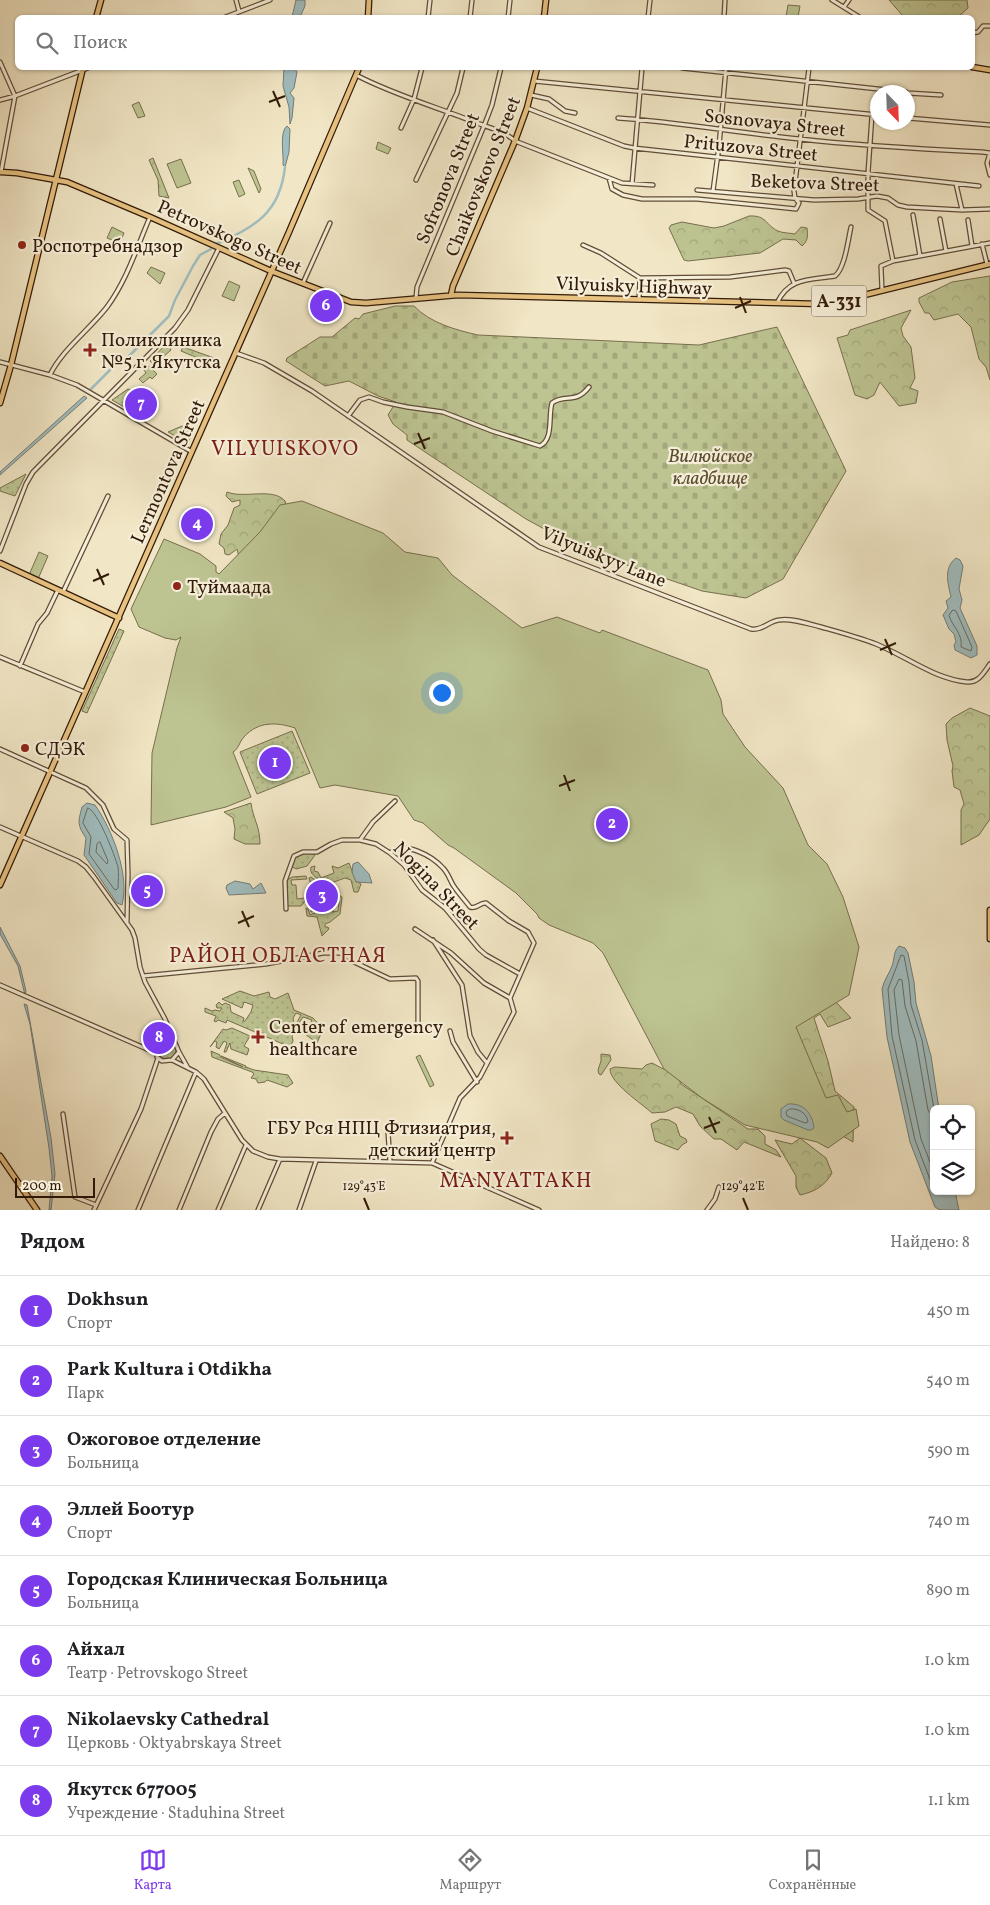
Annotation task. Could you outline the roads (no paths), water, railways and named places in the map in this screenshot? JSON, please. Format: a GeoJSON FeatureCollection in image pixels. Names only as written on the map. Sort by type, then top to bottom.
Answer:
{"type":"FeatureCollection","features":[{"type":"Feature","properties":{"kind":"main road"},"geometry":{"type":"LineString","coordinates":[[97,15],[101,0]]}},
{"type":"Feature","properties":{"kind":"main road"},"geometry":{"type":"LineString","coordinates":[[368,15],[369,0]]}},
{"type":"Feature","properties":{"kind":"main road"},"geometry":{"type":"LineString","coordinates":[[544,15],[546,0]]}},
{"type":"Feature","properties":{"kind":"main road"},"geometry":{"type":"LineString","coordinates":[[975,68],[990,70]]}},
{"type":"Feature","properties":{"kind":"main road"},"geometry":{"type":"LineString","coordinates":[[0,403],[11,365],[82,70]]}},
{"type":"Feature","properties":{"kind":"main road","name":"Lermontova Street"},"geometry":{"type":"LineString","coordinates":[[0,885],[236,353],[358,70]]}},
{"type":"Feature","properties":{"kind":"main road","name":"Chaikovskovo Street"},"geometry":{"type":"LineString","coordinates":[[451,295],[453,286],[516,141],[531,95],[537,70]]}},
{"type":"Feature","properties":{"kind":"main road","name":"Petrovskogo Street"},"geometry":{"type":"LineString","coordinates":[[0,172],[17,173],[67,182],[271,271],[344,300],[359,303],[451,295]]}},
{"type":"Feature","properties":{"kind":"main road","name":"Vilyuisky Highway"},"geometry":{"type":"LineString","coordinates":[[451,295],[820,304],[988,264]]}},
{"type":"Feature","properties":{"kind":"main road"},"geometry":{"type":"LineString","coordinates":[[0,563],[118,618]]}},
{"type":"Feature","properties":{"kind":"main road"},"geometry":{"type":"LineString","coordinates":[[990,910],[990,939]]}},
{"type":"Feature","properties":{"kind":"main road"},"geometry":{"type":"LineString","coordinates":[[0,1156],[36,1210]]}},
{"type":"Feature","properties":{"kind":"street"},"geometry":{"type":"LineString","coordinates":[[236,0],[239,12]]}},
{"type":"Feature","properties":{"kind":"street"},"geometry":{"type":"LineString","coordinates":[[231,15],[270,0]]}},
{"type":"Feature","properties":{"kind":"street"},"geometry":{"type":"LineString","coordinates":[[428,15],[430,0]]}},
{"type":"Feature","properties":{"kind":"street"},"geometry":{"type":"LineString","coordinates":[[470,15],[472,0]]}},
{"type":"Feature","properties":{"kind":"street"},"geometry":{"type":"LineString","coordinates":[[508,15],[510,0]]}},
{"type":"Feature","properties":{"kind":"street"},"geometry":{"type":"LineString","coordinates":[[646,0],[650,0],[648,15]]}},
{"type":"Feature","properties":{"kind":"street"},"geometry":{"type":"LineString","coordinates":[[724,15],[725,0]]}},
{"type":"Feature","properties":{"kind":"street"},"geometry":{"type":"LineString","coordinates":[[832,0],[856,15]]}},
{"type":"Feature","properties":{"kind":"street"},"geometry":{"type":"LineString","coordinates":[[844,7],[849,0]]}},
{"type":"Feature","properties":{"kind":"street"},"geometry":{"type":"LineString","coordinates":[[975,32],[978,32],[983,26],[990,26]]}},
{"type":"Feature","properties":{"kind":"street"},"geometry":{"type":"LineString","coordinates":[[0,62],[15,96],[0,172]]}},
{"type":"Feature","properties":{"kind":"street"},"geometry":{"type":"LineString","coordinates":[[0,100],[15,96],[80,70]]}},
{"type":"Feature","properties":{"kind":"street"},"geometry":{"type":"LineString","coordinates":[[401,128],[414,99],[421,70]]}},
{"type":"Feature","properties":{"kind":"street"},"geometry":{"type":"LineString","coordinates":[[416,180],[449,112],[457,93],[463,70]]}},
{"type":"Feature","properties":{"kind":"street","name":"Sofronova Street"},"geometry":{"type":"LineString","coordinates":[[416,298],[417,287],[492,105],[501,70]]}},
{"type":"Feature","properties":{"kind":"street"},"geometry":{"type":"LineString","coordinates":[[632,184],[642,70]]}},
{"type":"Feature","properties":{"kind":"street"},"geometry":{"type":"LineString","coordinates":[[704,70],[870,89]]}},
{"type":"Feature","properties":{"kind":"street"},"geometry":{"type":"LineString","coordinates":[[608,178],[613,190],[626,196],[642,199],[697,199],[796,208],[799,206],[795,198],[799,139],[808,70]]}},
{"type":"Feature","properties":{"kind":"street"},"geometry":{"type":"LineString","coordinates":[[713,191],[726,72]]}},
{"type":"Feature","properties":{"kind":"street"},"geometry":{"type":"LineString","coordinates":[[356,75],[608,178],[622,183],[653,185]]}},
{"type":"Feature","properties":{"kind":"street"},"geometry":{"type":"LineString","coordinates":[[534,81],[870,115]]}},
{"type":"Feature","properties":{"kind":"street"},"geometry":{"type":"LineString","coordinates":[[915,93],[941,95]]}},
{"type":"Feature","properties":{"kind":"street"},"geometry":{"type":"LineString","coordinates":[[531,95],[549,99],[565,111],[575,113]]}},
{"type":"Feature","properties":{"kind":"street","name":"Prituzova Street"},"geometry":{"type":"LineString","coordinates":[[527,108],[624,146],[634,148],[978,186]]}},
{"type":"Feature","properties":{"kind":"street","name":"Sosnovaya Street"},"geometry":{"type":"LineString","coordinates":[[618,118],[869,146],[990,153]]}},
{"type":"Feature","properties":{"kind":"street"},"geometry":{"type":"LineString","coordinates":[[915,119],[990,124]]}},
{"type":"Feature","properties":{"kind":"street"},"geometry":{"type":"LineString","coordinates":[[871,130],[868,210],[885,221],[893,262]]}},
{"type":"Feature","properties":{"kind":"street"},"geometry":{"type":"LineString","coordinates":[[990,153],[987,163],[990,176]]}},
{"type":"Feature","properties":{"kind":"street"},"geometry":{"type":"LineString","coordinates":[[956,184],[962,210]]}},
{"type":"Feature","properties":{"kind":"street","name":"Beketova Street"},"geometry":{"type":"LineString","coordinates":[[697,190],[831,200],[863,199],[867,196],[888,198],[903,207],[962,210],[990,209]]}},
{"type":"Feature","properties":{"kind":"street"},"geometry":{"type":"LineString","coordinates":[[912,215],[920,256]]}},
{"type":"Feature","properties":{"kind":"street"},"geometry":{"type":"LineString","coordinates":[[50,375],[58,361],[107,306],[120,287],[150,217]]}},
{"type":"Feature","properties":{"kind":"street"},"geometry":{"type":"LineString","coordinates":[[940,219],[946,252]]}},
{"type":"Feature","properties":{"kind":"street"},"geometry":{"type":"LineString","coordinates":[[968,220],[972,246]]}},
{"type":"Feature","properties":{"kind":"street"},"geometry":{"type":"LineString","coordinates":[[303,284],[330,223]]}},
{"type":"Feature","properties":{"kind":"street"},"geometry":{"type":"LineString","coordinates":[[776,304],[783,292],[794,283],[835,276],[838,273],[846,252],[851,227]]}},
{"type":"Feature","properties":{"kind":"street"},"geometry":{"type":"LineString","coordinates":[[882,290],[881,266],[920,256],[990,243]]}},
{"type":"Feature","properties":{"kind":"street"},"geometry":{"type":"LineString","coordinates":[[982,244],[988,264]]}},
{"type":"Feature","properties":{"kind":"street"},"geometry":{"type":"LineString","coordinates":[[583,245],[612,259],[640,278],[730,277],[785,270],[789,272],[794,283]]}},
{"type":"Feature","properties":{"kind":"street"},"geometry":{"type":"LineString","coordinates":[[0,551],[26,484],[33,472],[181,321],[219,248]]}},
{"type":"Feature","properties":{"kind":"street"},"geometry":{"type":"LineString","coordinates":[[639,300],[640,278]]}},
{"type":"Feature","properties":{"kind":"street","name":"Vilyuiskyy Lane"},"geometry":{"type":"LineString","coordinates":[[236,353],[264,363],[289,376],[539,547],[756,630],[778,620],[792,620],[875,644],[932,672],[968,682],[974,682],[979,679],[990,664]]}},
{"type":"Feature","properties":{"kind":"street"},"geometry":{"type":"LineString","coordinates":[[0,362],[50,375],[77,385],[192,452]]}},
{"type":"Feature","properties":{"kind":"street"},"geometry":{"type":"LineString","coordinates":[[348,416],[360,400],[369,397],[399,406],[443,412],[492,431],[540,446],[544,444],[548,437],[552,403],[556,400],[578,398],[589,387]]}},
{"type":"Feature","properties":{"kind":"street"},"geometry":{"type":"LineString","coordinates":[[20,666],[38,624],[61,591],[108,496]]}},
{"type":"Feature","properties":{"kind":"street"},"geometry":{"type":"LineString","coordinates":[[0,657],[85,692]]}},
{"type":"Feature","properties":{"kind":"street"},"geometry":{"type":"LineString","coordinates":[[0,749],[50,770],[86,788],[94,794],[105,809],[110,823],[127,840],[126,923]]}},
{"type":"Feature","properties":{"kind":"street"},"geometry":{"type":"LineString","coordinates":[[360,840],[373,822],[395,801]]}},
{"type":"Feature","properties":{"kind":"street"},"geometry":{"type":"LineString","coordinates":[[0,826],[78,861],[86,867],[135,938],[143,976],[165,1019],[174,1043],[188,1068]]}},
{"type":"Feature","properties":{"kind":"street","name":"Nogina Street"},"geometry":{"type":"LineString","coordinates":[[286,909],[285,881],[294,856],[303,852],[317,852],[342,840],[360,840],[376,844],[404,865],[422,890],[445,908],[478,949],[520,974]]}},
{"type":"Feature","properties":{"kind":"street"},"geometry":{"type":"LineString","coordinates":[[390,854],[396,849],[404,848],[431,858],[444,869],[455,889],[470,907],[474,908],[482,903],[486,903],[509,921],[528,932],[534,943],[510,998],[514,1012],[477,1082],[460,1098],[432,1163]]}},
{"type":"Feature","properties":{"kind":"street"},"geometry":{"type":"LineString","coordinates":[[415,929],[451,953],[484,983],[510,998]]}},
{"type":"Feature","properties":{"kind":"street"},"geometry":{"type":"LineString","coordinates":[[433,940],[462,985],[470,1036],[478,1052],[487,1063]]}},
{"type":"Feature","properties":{"kind":"street"},"geometry":{"type":"LineString","coordinates":[[143,976],[266,964],[323,953],[340,953],[354,962],[390,979],[416,978],[418,981],[418,1030]]}},
{"type":"Feature","properties":{"kind":"street"},"geometry":{"type":"LineString","coordinates":[[0,985],[156,1053],[158,1058],[157,1064],[141,1109],[94,1210]]}},
{"type":"Feature","properties":{"kind":"street"},"geometry":{"type":"LineString","coordinates":[[450,1031],[453,1042],[477,1082]]}},
{"type":"Feature","properties":{"kind":"street"},"geometry":{"type":"LineString","coordinates":[[156,1053],[172,1036]]}},
{"type":"Feature","properties":{"kind":"street"},"geometry":{"type":"LineString","coordinates":[[168,1042],[174,1043]]}},
{"type":"Feature","properties":{"kind":"street"},"geometry":{"type":"LineString","coordinates":[[157,1064],[176,1058],[179,1052]]}},
{"type":"Feature","properties":{"kind":"street"},"geometry":{"type":"LineString","coordinates":[[158,1058],[162,1061]]}},
{"type":"Feature","properties":{"kind":"street"},"geometry":{"type":"LineString","coordinates":[[172,1060],[196,1072],[208,1084],[246,1145],[258,1153],[280,1159],[432,1163],[539,1210]]}},
{"type":"Feature","properties":{"kind":"street"},"geometry":{"type":"LineString","coordinates":[[138,1210],[196,1072]]}},
{"type":"Feature","properties":{"kind":"street"},"geometry":{"type":"LineString","coordinates":[[63,1114],[74,1194],[77,1198],[96,1206]]}},
{"type":"Feature","properties":{"kind":"street"},"geometry":{"type":"LineString","coordinates":[[178,1210],[211,1132],[218,1119],[225,1114]]}},
{"type":"Feature","properties":{"kind":"street"},"geometry":{"type":"LineString","coordinates":[[388,1132],[390,1162]]}},
{"type":"Feature","properties":{"kind":"street"},"geometry":{"type":"LineString","coordinates":[[218,1210],[246,1145]]}},
{"type":"Feature","properties":{"kind":"street"},"geometry":{"type":"LineString","coordinates":[[258,1210],[280,1159]]}},
{"type":"Feature","properties":{"kind":"street"},"geometry":{"type":"LineString","coordinates":[[299,1210],[316,1161]]}},
{"type":"Feature","properties":{"kind":"street"},"geometry":{"type":"LineString","coordinates":[[707,1210],[719,1187]]}},
{"type":"Feature","properties":{"kind":"water"},"geometry":{"type":"Polygon","coordinates":[[[296,0],[305,0],[305,6],[301,15],[292,15],[296,0]]]}},
{"type":"Feature","properties":{"kind":"water"},"geometry":{"type":"Polygon","coordinates":[[[284,70],[296,70],[297,72],[294,88],[290,93],[294,98],[290,124],[289,107],[283,86],[284,70]]]}},
{"type":"Feature","properties":{"kind":"water"},"geometry":{"type":"Polygon","coordinates":[[[287,126],[290,129],[289,152],[285,167],[283,165],[282,138],[287,126]]]}},
{"type":"Feature","properties":{"kind":"water"},"geometry":{"type":"Polygon","coordinates":[[[84,396],[87,398],[0,475],[0,472],[84,396]]]}},
{"type":"Feature","properties":{"kind":"water"},"geometry":{"type":"Polygon","coordinates":[[[956,558],[960,560],[963,566],[959,589],[962,600],[960,608],[977,646],[977,655],[971,658],[955,650],[954,634],[949,629],[943,615],[948,608],[946,601],[951,597],[948,582],[949,566],[956,558]]]}},
{"type":"Feature","properties":{"kind":"water"},"geometry":{"type":"Polygon","coordinates":[[[87,803],[95,805],[108,827],[118,853],[124,880],[122,905],[117,903],[84,855],[86,838],[81,830],[79,820],[82,807],[87,803]]]}},
{"type":"Feature","properties":{"kind":"water"},"geometry":{"type":"Polygon","coordinates":[[[358,862],[369,874],[372,883],[356,882],[352,872],[353,864],[358,862]]]}},
{"type":"Feature","properties":{"kind":"water"},"geometry":{"type":"Polygon","coordinates":[[[235,881],[250,884],[253,889],[261,883],[266,893],[229,895],[226,888],[227,885],[235,881]]]}},
{"type":"Feature","properties":{"kind":"water"},"geometry":{"type":"Polygon","coordinates":[[[0,927],[20,966],[26,991],[25,995],[18,966],[0,934],[0,927]]]}},
{"type":"Feature","properties":{"kind":"water"},"geometry":{"type":"Polygon","coordinates":[[[899,946],[905,948],[908,953],[916,1003],[931,1056],[938,1105],[930,1105],[930,1194],[910,1142],[887,1037],[882,989],[899,946]]]}},
{"type":"Feature","properties":{"kind":"water"},"geometry":{"type":"Polygon","coordinates":[[[24,1004],[27,1005],[51,1138],[55,1174],[51,1210],[49,1210],[52,1176],[49,1148],[30,1024],[24,1004]]]}},
{"type":"Feature","properties":{"kind":"water"},"geometry":{"type":"Polygon","coordinates":[[[788,1104],[803,1107],[809,1114],[814,1128],[808,1130],[784,1120],[781,1117],[781,1109],[788,1104]]]}},
{"type":"Feature","properties":{"kind":"water"},"geometry":{"type":"Polygon","coordinates":[[[930,1195],[956,1195],[959,1210],[940,1210],[935,1207],[930,1195]]]}},
{"type":"Feature","properties":{"kind":"waterway"},"geometry":{"type":"LineString","coordinates":[[216,244],[243,231],[263,216],[278,196],[285,167]]}},
{"type":"Feature","properties":{"kind":"waterway"},"geometry":{"type":"LineString","coordinates":[[90,390],[112,368],[126,359],[169,316],[175,300],[193,266],[200,255],[211,249]]}},
{"type":"Feature","properties":{"kind":"place","name":"Роспотребнадзор"},"geometry":{"type":"Point","coordinates":[22,245]}},
{"type":"Feature","properties":{"kind":"place","name":"Айхал"},"geometry":{"type":"Point","coordinates":[326,306]}},
{"type":"Feature","properties":{"kind":"place","name":"Поликлиника №5 г. Якутска"},"geometry":{"type":"Point","coordinates":[90,350]}},
{"type":"Feature","properties":{"kind":"place","name":"Nikolaevsky Cathedral"},"geometry":{"type":"Point","coordinates":[141,404]}},
{"type":"Feature","properties":{"kind":"place","name":"Эллей Боотур"},"geometry":{"type":"Point","coordinates":[197,524]}},
{"type":"Feature","properties":{"kind":"place","name":"Туймаада"},"geometry":{"type":"Point","coordinates":[177,586]}},
{"type":"Feature","properties":{"kind":"place","name":"СДЭК"},"geometry":{"type":"Point","coordinates":[25,748]}},
{"type":"Feature","properties":{"kind":"place","name":"Dokhsun"},"geometry":{"type":"Point","coordinates":[275,763]}},
{"type":"Feature","properties":{"kind":"place","name":"Park Kultura i Otdikha"},"geometry":{"type":"Point","coordinates":[612,824]}},
{"type":"Feature","properties":{"kind":"place","name":"Городская Клиническая Больница"},"geometry":{"type":"Point","coordinates":[147,891]}},
{"type":"Feature","properties":{"kind":"place","name":"Ожоговое отделение"},"geometry":{"type":"Point","coordinates":[322,896]}},
{"type":"Feature","properties":{"kind":"place","name":"Center of emergency healthcare"},"geometry":{"type":"Point","coordinates":[258,1037]}},
{"type":"Feature","properties":{"kind":"place","name":"Якутск 677005"},"geometry":{"type":"Point","coordinates":[159,1038]}},
{"type":"Feature","properties":{"kind":"place","name":"ГБУ Рся НПЦ Фтизиатрия, детский центр"},"geometry":{"type":"Point","coordinates":[507,1138]}},
{"type":"Feature","properties":{"kind":"district","name":"VILYUISKOVO"},"geometry":{"type":"Point","coordinates":[285,448]}},
{"type":"Feature","properties":{"kind":"district","name":"РАЙОН ОБЛАСТНАЯ"},"geometry":{"type":"Point","coordinates":[278,955]}},
{"type":"Feature","properties":{"kind":"district","name":"MANYATTAKH"},"geometry":{"type":"Point","coordinates":[516,1180]}},
{"type":"Feature","properties":{"kind":"park label","name":"Вилюйское кладбище"},"geometry":{"type":"Point","coordinates":[710,466]}}]}
